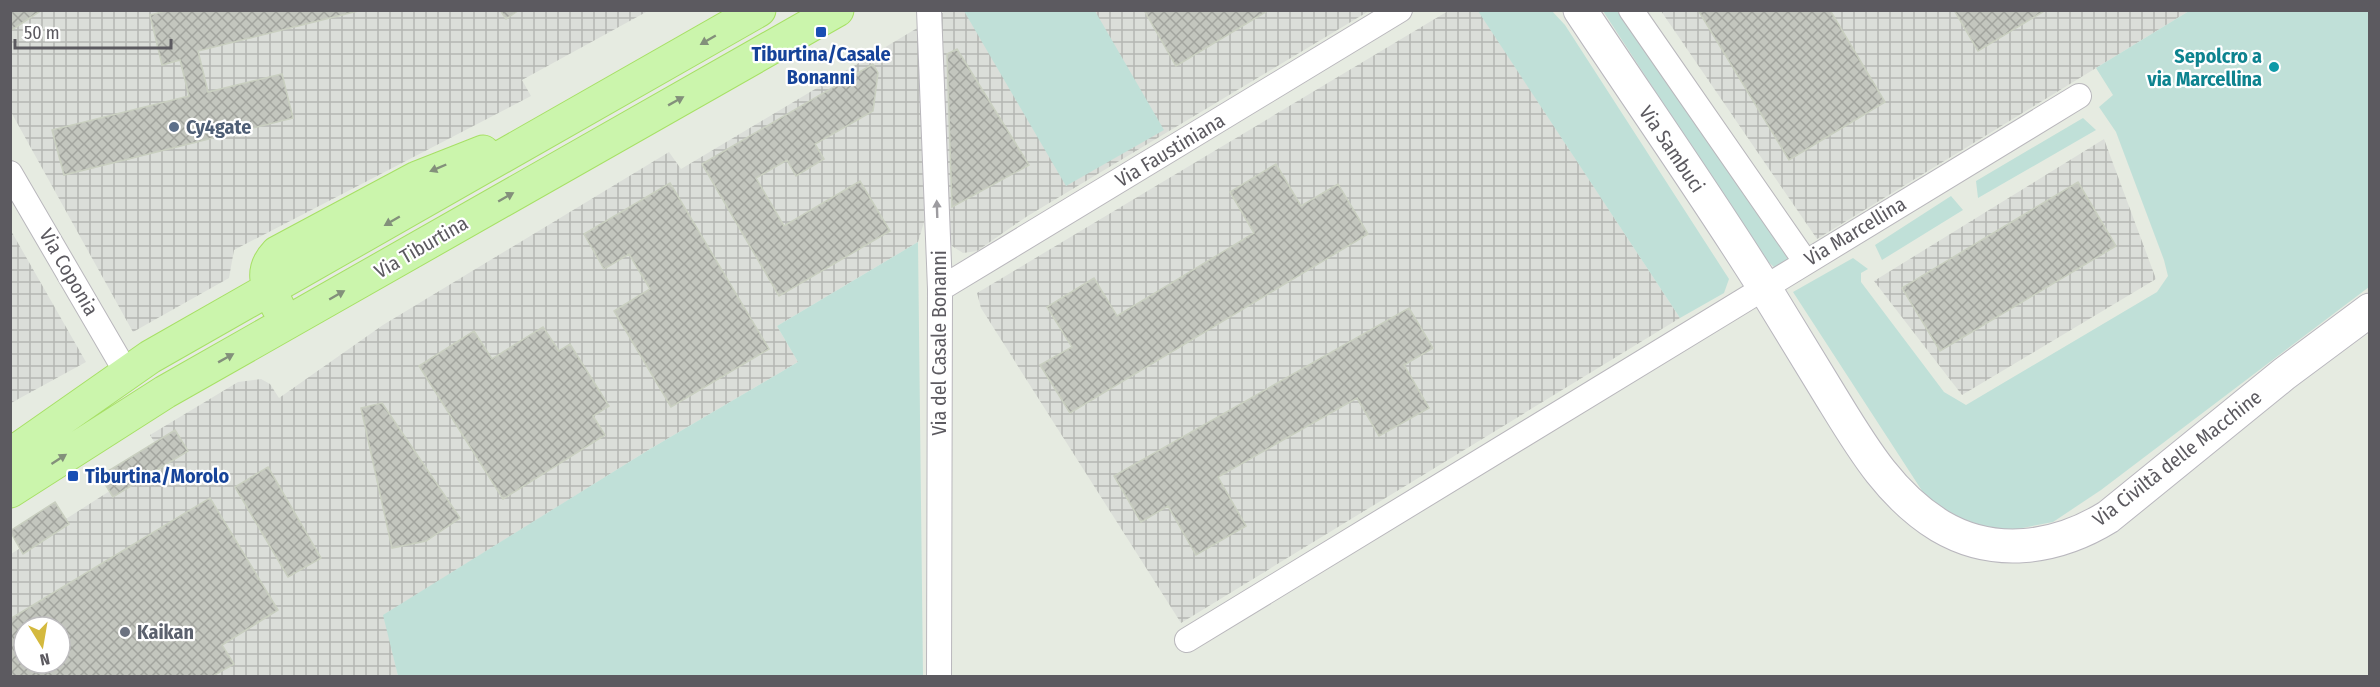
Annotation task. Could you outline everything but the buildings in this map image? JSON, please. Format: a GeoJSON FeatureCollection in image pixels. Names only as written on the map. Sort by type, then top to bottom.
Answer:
{"type":"FeatureCollection","features":[{"type":"Feature","properties":{"kind":"main road"},"geometry":{"type":"LineString","coordinates":[[287,324],[265,274],[266,266],[282,249],[428,172],[469,156],[534,141],[759,10]]}},
{"type":"Feature","properties":{"kind":"main road","name":"Via Tiburtina"},"geometry":{"type":"LineString","coordinates":[[10,491],[165,392],[837,10]]}},
{"type":"Feature","properties":{"kind":"main road"},"geometry":{"type":"LineString","coordinates":[[10,455],[126,372],[270,289]]}},
{"type":"Feature","properties":{"kind":"street","name":"Via del Casale Bonanni"},"geometry":{"type":"LineString","coordinates":[[929,10],[940,289],[939,676]]}},
{"type":"Feature","properties":{"kind":"street","name":"Via Faustiniana"},"geometry":{"type":"LineString","coordinates":[[940,289],[1400,10]]}},
{"type":"Feature","properties":{"kind":"street","name":"Via Sambuci"},"geometry":{"type":"LineString","coordinates":[[1580,10],[1764,287]]}},
{"type":"Feature","properties":{"kind":"street"},"geometry":{"type":"LineString","coordinates":[[1631,10],[1805,261]]}},
{"type":"Feature","properties":{"kind":"street","name":"Via Marcellina"},"geometry":{"type":"LineString","coordinates":[[1187,640],[2079,96]]}},
{"type":"Feature","properties":{"kind":"street","name":"Via Coponia"},"geometry":{"type":"LineString","coordinates":[[10,173],[126,372]]}},
{"type":"Feature","properties":{"kind":"street","name":"Via Civiltà delle Macchine"},"geometry":{"type":"LineString","coordinates":[[1764,287],[1870,459],[1899,494],[1920,512],[1950,531],[1980,542],[2014,546],[2060,540],[2108,517],[2284,374],[2370,310]]}},
{"type":"Feature","properties":{"kind":"shaded area"},"geometry":{"type":"Polygon","coordinates":[[[947,10],[1369,11],[1026,217],[977,251],[963,253],[952,246],[947,238],[936,17],[947,10]]]}},
{"type":"Feature","properties":{"kind":"shaded area"},"geometry":{"type":"Polygon","coordinates":[[[1478,10],[1680,318],[1181,623],[981,308],[977,293],[1448,11],[1478,10]]]}},
{"type":"Feature","properties":{"kind":"shaded area"},"geometry":{"type":"Polygon","coordinates":[[[10,11],[648,11],[522,80],[531,96],[234,250],[229,278],[133,332],[11,112],[10,11]]]}},
{"type":"Feature","properties":{"kind":"shaded area"},"geometry":{"type":"Polygon","coordinates":[[[964,11],[1095,11],[1164,130],[1066,186],[964,11]]]}},
{"type":"Feature","properties":{"kind":"shaded area"},"geometry":{"type":"Polygon","coordinates":[[[1478,11],[1552,11],[1565,25],[1729,279],[1724,293],[1680,318],[1478,11]]]}},
{"type":"Feature","properties":{"kind":"shaded area"},"geometry":{"type":"Polygon","coordinates":[[[1603,11],[1617,11],[1642,41],[1790,261],[1775,268],[1764,258],[1603,11]]]}},
{"type":"Feature","properties":{"kind":"shaded area"},"geometry":{"type":"Polygon","coordinates":[[[1661,11],[2189,11],[1817,239],[1661,11]]]}},
{"type":"Feature","properties":{"kind":"shaded area"},"geometry":{"type":"Polygon","coordinates":[[[2189,11],[2369,11],[2369,287],[2101,490],[2053,522],[2007,531],[1970,524],[1928,500],[1793,292],[1853,258],[1868,269],[1861,273],[1861,282],[1944,392],[1966,405],[2157,292],[2168,276],[2164,260],[2116,132],[2099,107],[2113,95],[2096,68],[2189,11]]]}},
{"type":"Feature","properties":{"kind":"shaded area"},"geometry":{"type":"Polygon","coordinates":[[[919,27],[925,219],[918,242],[777,326],[798,362],[650,449],[384,615],[398,676],[11,676],[11,554],[163,457],[150,435],[238,382],[261,379],[270,384],[279,398],[383,325],[669,152],[681,169],[919,27]]]}},
{"type":"Feature","properties":{"kind":"shaded area"},"geometry":{"type":"Polygon","coordinates":[[[2083,118],[2096,130],[1978,198],[1976,181],[2083,118]]]}},
{"type":"Feature","properties":{"kind":"shaded area"},"geometry":{"type":"Polygon","coordinates":[[[2104,139],[2156,279],[1962,395],[1874,281],[2104,139]]]}},
{"type":"Feature","properties":{"kind":"shaded area"},"geometry":{"type":"Polygon","coordinates":[[[1951,196],[1963,210],[1882,260],[1875,245],[1951,196]]]}},
{"type":"Feature","properties":{"kind":"shaded area"},"geometry":{"type":"Polygon","coordinates":[[[10,229],[86,362],[11,403],[10,403],[10,229]]]}},
{"type":"Feature","properties":{"kind":"shaded area"},"geometry":{"type":"Polygon","coordinates":[[[918,242],[923,676],[398,676],[383,615],[650,449],[798,362],[777,326],[918,242]]]}},
{"type":"Feature","properties":{"kind":"place","name":"Tiburtina/Casale Bonanni"},"geometry":{"type":"Point","coordinates":[821,32]}},
{"type":"Feature","properties":{"kind":"place","name":"Sepolcro a via Marcellina"},"geometry":{"type":"Point","coordinates":[2274,67]}},
{"type":"Feature","properties":{"kind":"place","name":"Cy4gate"},"geometry":{"type":"Point","coordinates":[174,127]}},
{"type":"Feature","properties":{"kind":"place","name":"Tiburtina/Morolo"},"geometry":{"type":"Point","coordinates":[73,476]}},
{"type":"Feature","properties":{"kind":"place","name":"Kaikan"},"geometry":{"type":"Point","coordinates":[125,632]}}]}
